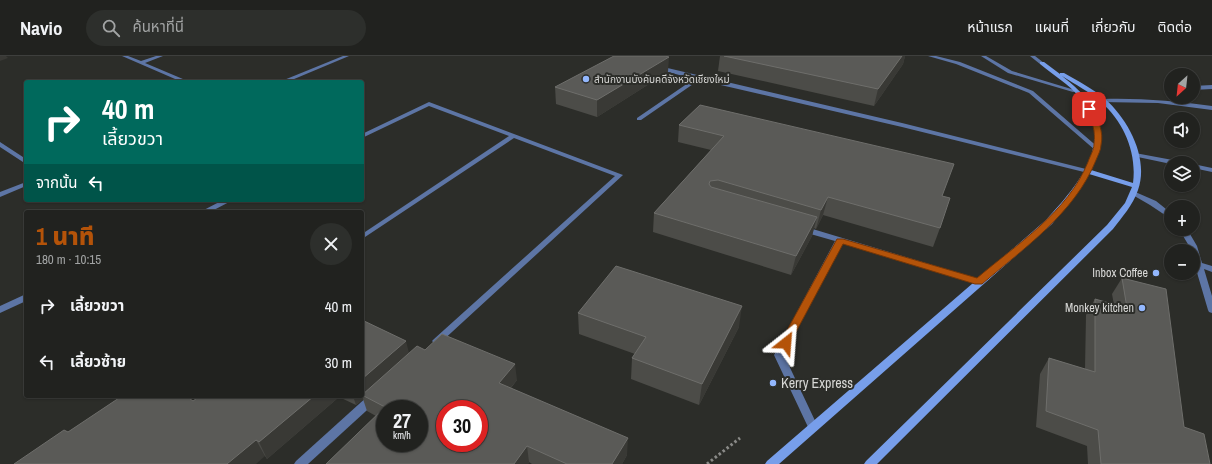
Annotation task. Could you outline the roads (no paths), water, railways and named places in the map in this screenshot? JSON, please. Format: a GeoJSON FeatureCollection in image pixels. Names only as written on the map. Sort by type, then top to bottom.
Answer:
{"type":"FeatureCollection","features":[{"type":"Feature","properties":{"kind":"street"},"geometry":{"type":"LineString","coordinates":[[124,56],[181,80]]}},
{"type":"Feature","properties":{"kind":"street"},"geometry":{"type":"LineString","coordinates":[[140,63],[161,56]]}},
{"type":"Feature","properties":{"kind":"street"},"geometry":{"type":"LineString","coordinates":[[287,80],[347,56]]}},
{"type":"Feature","properties":{"kind":"street"},"geometry":{"type":"LineString","coordinates":[[930,56],[958,63],[1031,92],[1097,149]]}},
{"type":"Feature","properties":{"kind":"street"},"geometry":{"type":"LineString","coordinates":[[983,56],[1010,72],[1075,91]]}},
{"type":"Feature","properties":{"kind":"street"},"geometry":{"type":"LineString","coordinates":[[870,464],[1110,227],[1126,209],[1134,189],[1135,155],[1123,122],[1103,101],[1088,90],[1032,56]]}},
{"type":"Feature","properties":{"kind":"street"},"geometry":{"type":"LineString","coordinates":[[771,464],[1049,222],[1073,196],[1088,172],[1097,149],[1097,125],[1081,96],[1042,62]]}},
{"type":"Feature","properties":{"kind":"street"},"geometry":{"type":"LineString","coordinates":[[654,66],[698,78],[902,125],[1088,172],[1134,189],[1164,211]]}},
{"type":"Feature","properties":{"kind":"street"},"geometry":{"type":"LineString","coordinates":[[639,119],[698,78]]}},
{"type":"Feature","properties":{"kind":"street"},"geometry":{"type":"LineString","coordinates":[[1200,88],[1212,87]]}},
{"type":"Feature","properties":{"kind":"street"},"geometry":{"type":"LineString","coordinates":[[1103,101],[1164,101]]}},
{"type":"Feature","properties":{"kind":"street"},"geometry":{"type":"LineString","coordinates":[[364,135],[429,104],[620,175],[431,346]]}},
{"type":"Feature","properties":{"kind":"street"},"geometry":{"type":"LineString","coordinates":[[1189,104],[1212,108]]}},
{"type":"Feature","properties":{"kind":"street"},"geometry":{"type":"LineString","coordinates":[[364,236],[513,136]]}},
{"type":"Feature","properties":{"kind":"street"},"geometry":{"type":"LineString","coordinates":[[0,144],[24,161]]}},
{"type":"Feature","properties":{"kind":"street"},"geometry":{"type":"LineString","coordinates":[[1135,155],[1164,160]]}},
{"type":"Feature","properties":{"kind":"street"},"geometry":{"type":"LineString","coordinates":[[1200,167],[1212,170]]}},
{"type":"Feature","properties":{"kind":"street"},"geometry":{"type":"LineString","coordinates":[[0,195],[24,185]]}},
{"type":"Feature","properties":{"kind":"street"},"geometry":{"type":"LineString","coordinates":[[208,210],[225,202]]}},
{"type":"Feature","properties":{"kind":"street"},"geometry":{"type":"LineString","coordinates":[[795,227],[979,282]]}},
{"type":"Feature","properties":{"kind":"street"},"geometry":{"type":"LineString","coordinates":[[813,427],[779,355],[840,240]]}},
{"type":"Feature","properties":{"kind":"street"},"geometry":{"type":"LineString","coordinates":[[1200,265],[1212,269]]}},
{"type":"Feature","properties":{"kind":"street"},"geometry":{"type":"LineString","coordinates":[[1200,265],[1212,310]]}},
{"type":"Feature","properties":{"kind":"street"},"geometry":{"type":"LineString","coordinates":[[0,310],[24,298]]}},
{"type":"Feature","properties":{"kind":"street"},"geometry":{"type":"LineString","coordinates":[[300,464],[377,394]]}},
{"type":"Feature","properties":{"kind":"place","name":"สำนักงานบังคับคดีจังหวัดเชียงใหม่"},"geometry":{"type":"Point","coordinates":[586,79]}},
{"type":"Feature","properties":{"kind":"place","name":"Inbox Coffee"},"geometry":{"type":"Point","coordinates":[1156,273]}},
{"type":"Feature","properties":{"kind":"place","name":"Monkey kitchen"},"geometry":{"type":"Point","coordinates":[1142,308]}},
{"type":"Feature","properties":{"kind":"place","name":"Kerry Express"},"geometry":{"type":"Point","coordinates":[773,383]}}]}
